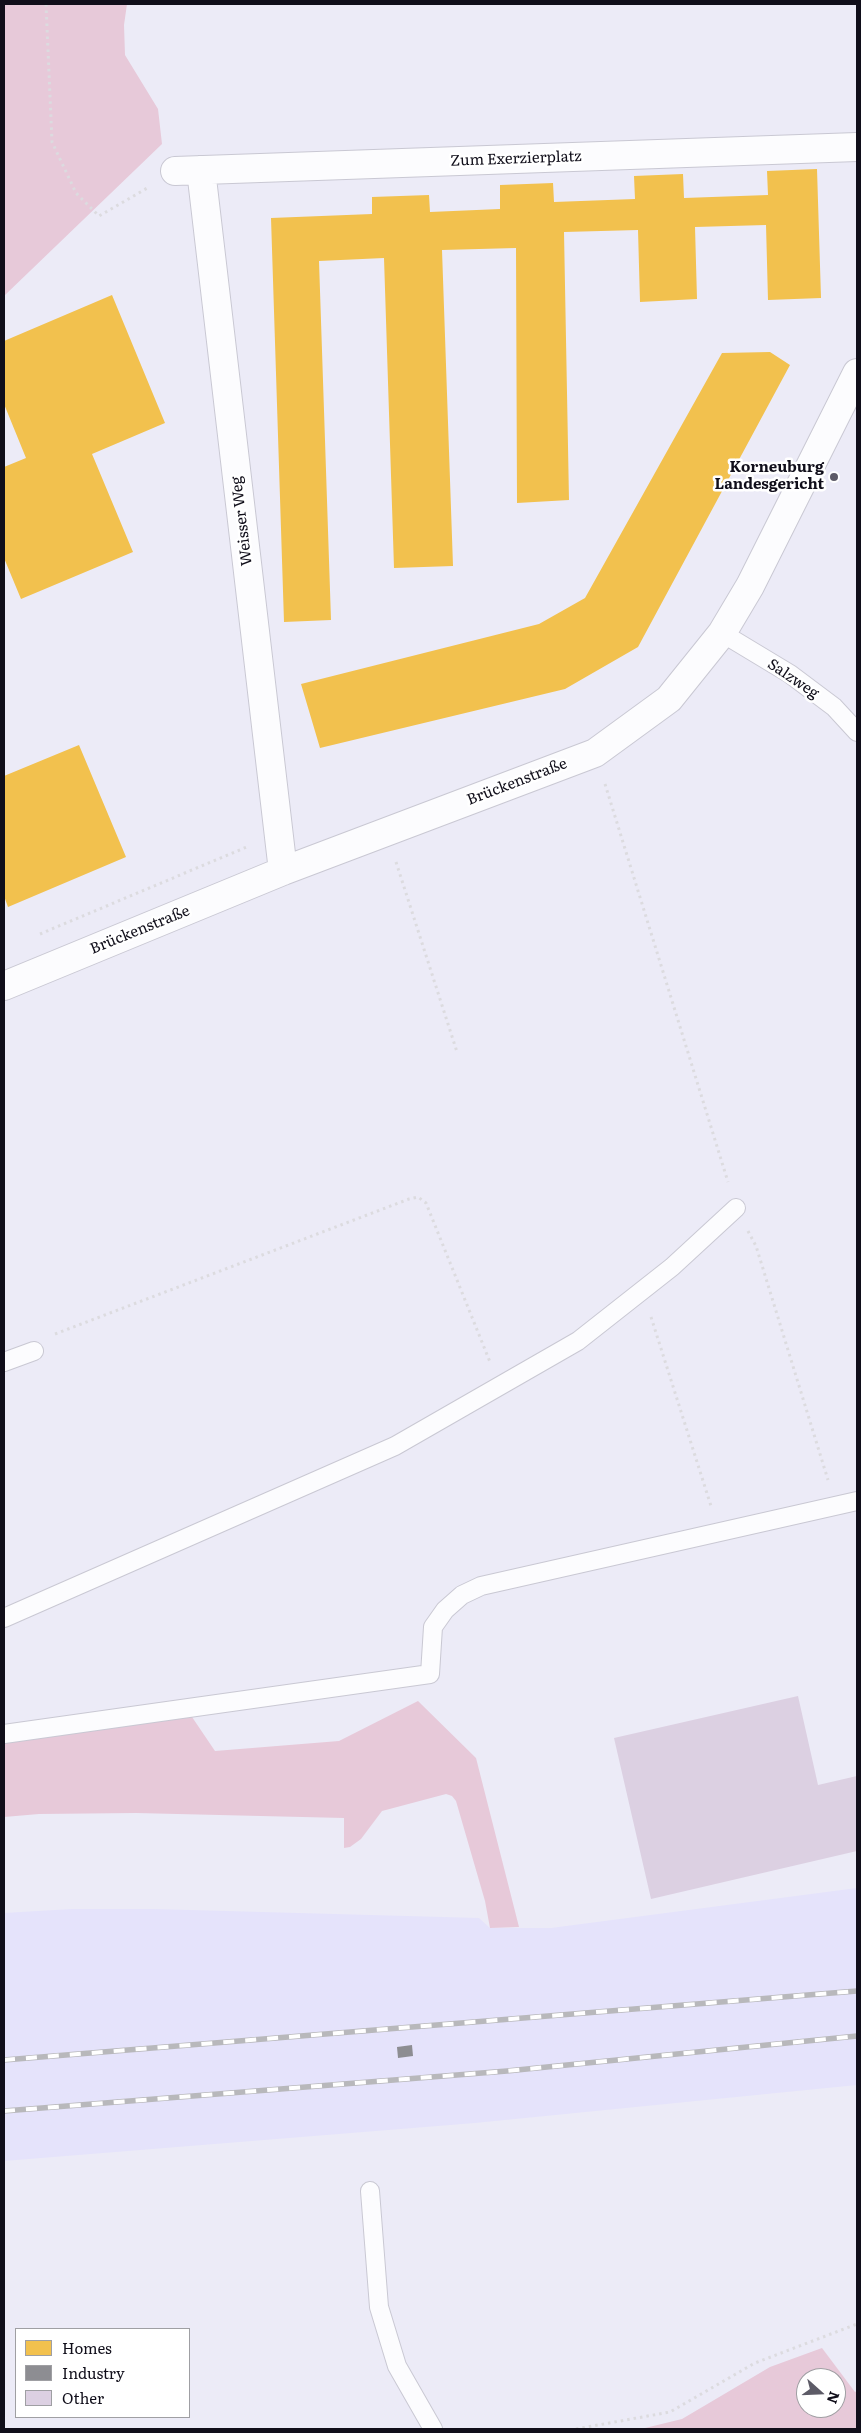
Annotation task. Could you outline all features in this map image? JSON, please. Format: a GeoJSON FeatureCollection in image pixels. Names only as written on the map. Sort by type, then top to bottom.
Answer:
{"type":"FeatureCollection","features":[{"type":"Feature","properties":{"kind":"street","name":"Zum Exerzierplatz"},"geometry":{"type":"LineString","coordinates":[[188,171],[857,146]]}},
{"type":"Feature","properties":{"kind":"street","name":"Weisser Weg"},"geometry":{"type":"LineString","coordinates":[[188,171],[284,871]]}},
{"type":"Feature","properties":{"kind":"street","name":"Brückenstraße"},"geometry":{"type":"LineString","coordinates":[[4,986],[284,871],[595,753],[669,699],[722,634],[750,586],[857,373]]}},
{"type":"Feature","properties":{"kind":"lane","name":"Salzweg"},"geometry":{"type":"LineString","coordinates":[[722,634],[790,674],[834,707],[857,732]]}},
{"type":"Feature","properties":{"kind":"lane"},"geometry":{"type":"LineString","coordinates":[[4,1618],[395,1446],[578,1341],[672,1267],[736,1208]]}},
{"type":"Feature","properties":{"kind":"lane"},"geometry":{"type":"LineString","coordinates":[[4,1362],[34,1351]]}},
{"type":"Feature","properties":{"kind":"lane"},"geometry":{"type":"LineString","coordinates":[[4,1734],[430,1674],[433,1627],[445,1610],[474,1589],[499,1581],[857,1501]]}},
{"type":"Feature","properties":{"kind":"lane"},"geometry":{"type":"LineString","coordinates":[[370,2191],[379,2307],[397,2366],[433,2429]]}},
{"type":"Feature","properties":{"kind":"path"},"geometry":{"type":"LineString","coordinates":[[46,4],[52,142],[76,193],[99,216],[188,171]]}},
{"type":"Feature","properties":{"kind":"path"},"geometry":{"type":"LineString","coordinates":[[595,753],[736,1208],[756,1246],[836,1506]]}},
{"type":"Feature","properties":{"kind":"path"},"geometry":{"type":"LineString","coordinates":[[387,832],[457,1052]]}},
{"type":"Feature","properties":{"kind":"path"},"geometry":{"type":"LineString","coordinates":[[31,937],[279,833]]}},
{"type":"Feature","properties":{"kind":"path"},"geometry":{"type":"LineString","coordinates":[[34,1351],[44,1338],[408,1199],[418,1197],[426,1203],[500,1386]]}},
{"type":"Feature","properties":{"kind":"path"},"geometry":{"type":"LineString","coordinates":[[643,1290],[719,1532]]}},
{"type":"Feature","properties":{"kind":"path"},"geometry":{"type":"LineString","coordinates":[[576,2429],[670,2412],[755,2362],[857,2324]]}},
{"type":"Feature","properties":{"kind":"shaded area"},"geometry":{"type":"Polygon","coordinates":[[[4,4],[127,4],[124,25],[125,55],[158,109],[162,144],[4,296],[4,4]]]}},
{"type":"Feature","properties":{"kind":"shaded area"},"geometry":{"type":"Polygon","coordinates":[[[418,1701],[476,1758],[519,1927],[490,1928],[485,1901],[456,1801],[452,1796],[446,1794],[382,1811],[361,1839],[350,1847],[344,1848],[344,1818],[136,1813],[39,1814],[4,1817],[4,1741],[192,1717],[215,1751],[339,1741],[418,1701]]]}},
{"type":"Feature","properties":{"kind":"shaded area"},"geometry":{"type":"Polygon","coordinates":[[[857,1888],[857,2085],[475,2123],[4,2161],[4,1913],[72,1909],[154,1909],[479,1918],[490,1928],[551,1928],[857,1888]]]}},
{"type":"Feature","properties":{"kind":"shaded area"},"geometry":{"type":"Polygon","coordinates":[[[822,2348],[837,2368],[796,2368],[796,2418],[846,2418],[846,2380],[855,2392],[857,2391],[857,2429],[641,2429],[682,2419],[770,2367],[822,2348]]]}},
{"type":"Feature","properties":{"kind":"building: Homes"},"geometry":{"type":"Polygon","coordinates":[[[817,169],[821,298],[768,300],[766,225],[695,227],[697,299],[640,302],[638,230],[564,232],[569,500],[517,503],[516,248],[442,250],[453,566],[394,568],[384,258],[319,261],[331,620],[284,622],[271,218],[372,214],[372,197],[429,195],[430,212],[500,209],[500,185],[553,183],[554,202],[635,199],[634,176],[683,174],[684,198],[768,195],[767,171],[817,169]]]}},
{"type":"Feature","properties":{"kind":"building: Homes"},"geometry":{"type":"Polygon","coordinates":[[[112,295],[165,423],[92,454],[133,552],[21,599],[4,558],[4,467],[26,458],[4,404],[4,341],[112,295]]]}},
{"type":"Feature","properties":{"kind":"building: Homes"},"geometry":{"type":"Polygon","coordinates":[[[770,352],[790,365],[638,647],[565,689],[320,748],[301,684],[539,624],[585,598],[722,353],[770,352]]]}},
{"type":"Feature","properties":{"kind":"building: Homes"},"geometry":{"type":"Polygon","coordinates":[[[79,745],[126,857],[8,907],[4,896],[4,776],[79,745]]]}},
{"type":"Feature","properties":{"kind":"building: Industry"},"geometry":{"type":"Polygon","coordinates":[[[412,2045],[413,2056],[398,2058],[397,2047],[412,2045]]]}},
{"type":"Feature","properties":{"kind":"building: Other"},"geometry":{"type":"Polygon","coordinates":[[[798,1696],[818,1785],[857,1776],[857,1851],[651,1899],[614,1738],[798,1696]]]}},
{"type":"Feature","properties":{"kind":"railway"},"geometry":{"type":"LineString","coordinates":[[4,2060],[857,1991]]}},
{"type":"Feature","properties":{"kind":"railway"},"geometry":{"type":"LineString","coordinates":[[4,2111],[507,2071],[857,2036]]}},
{"type":"Feature","properties":{"kind":"place","name":"Korneuburg Landesgericht"},"geometry":{"type":"Point","coordinates":[834,477]}}]}
